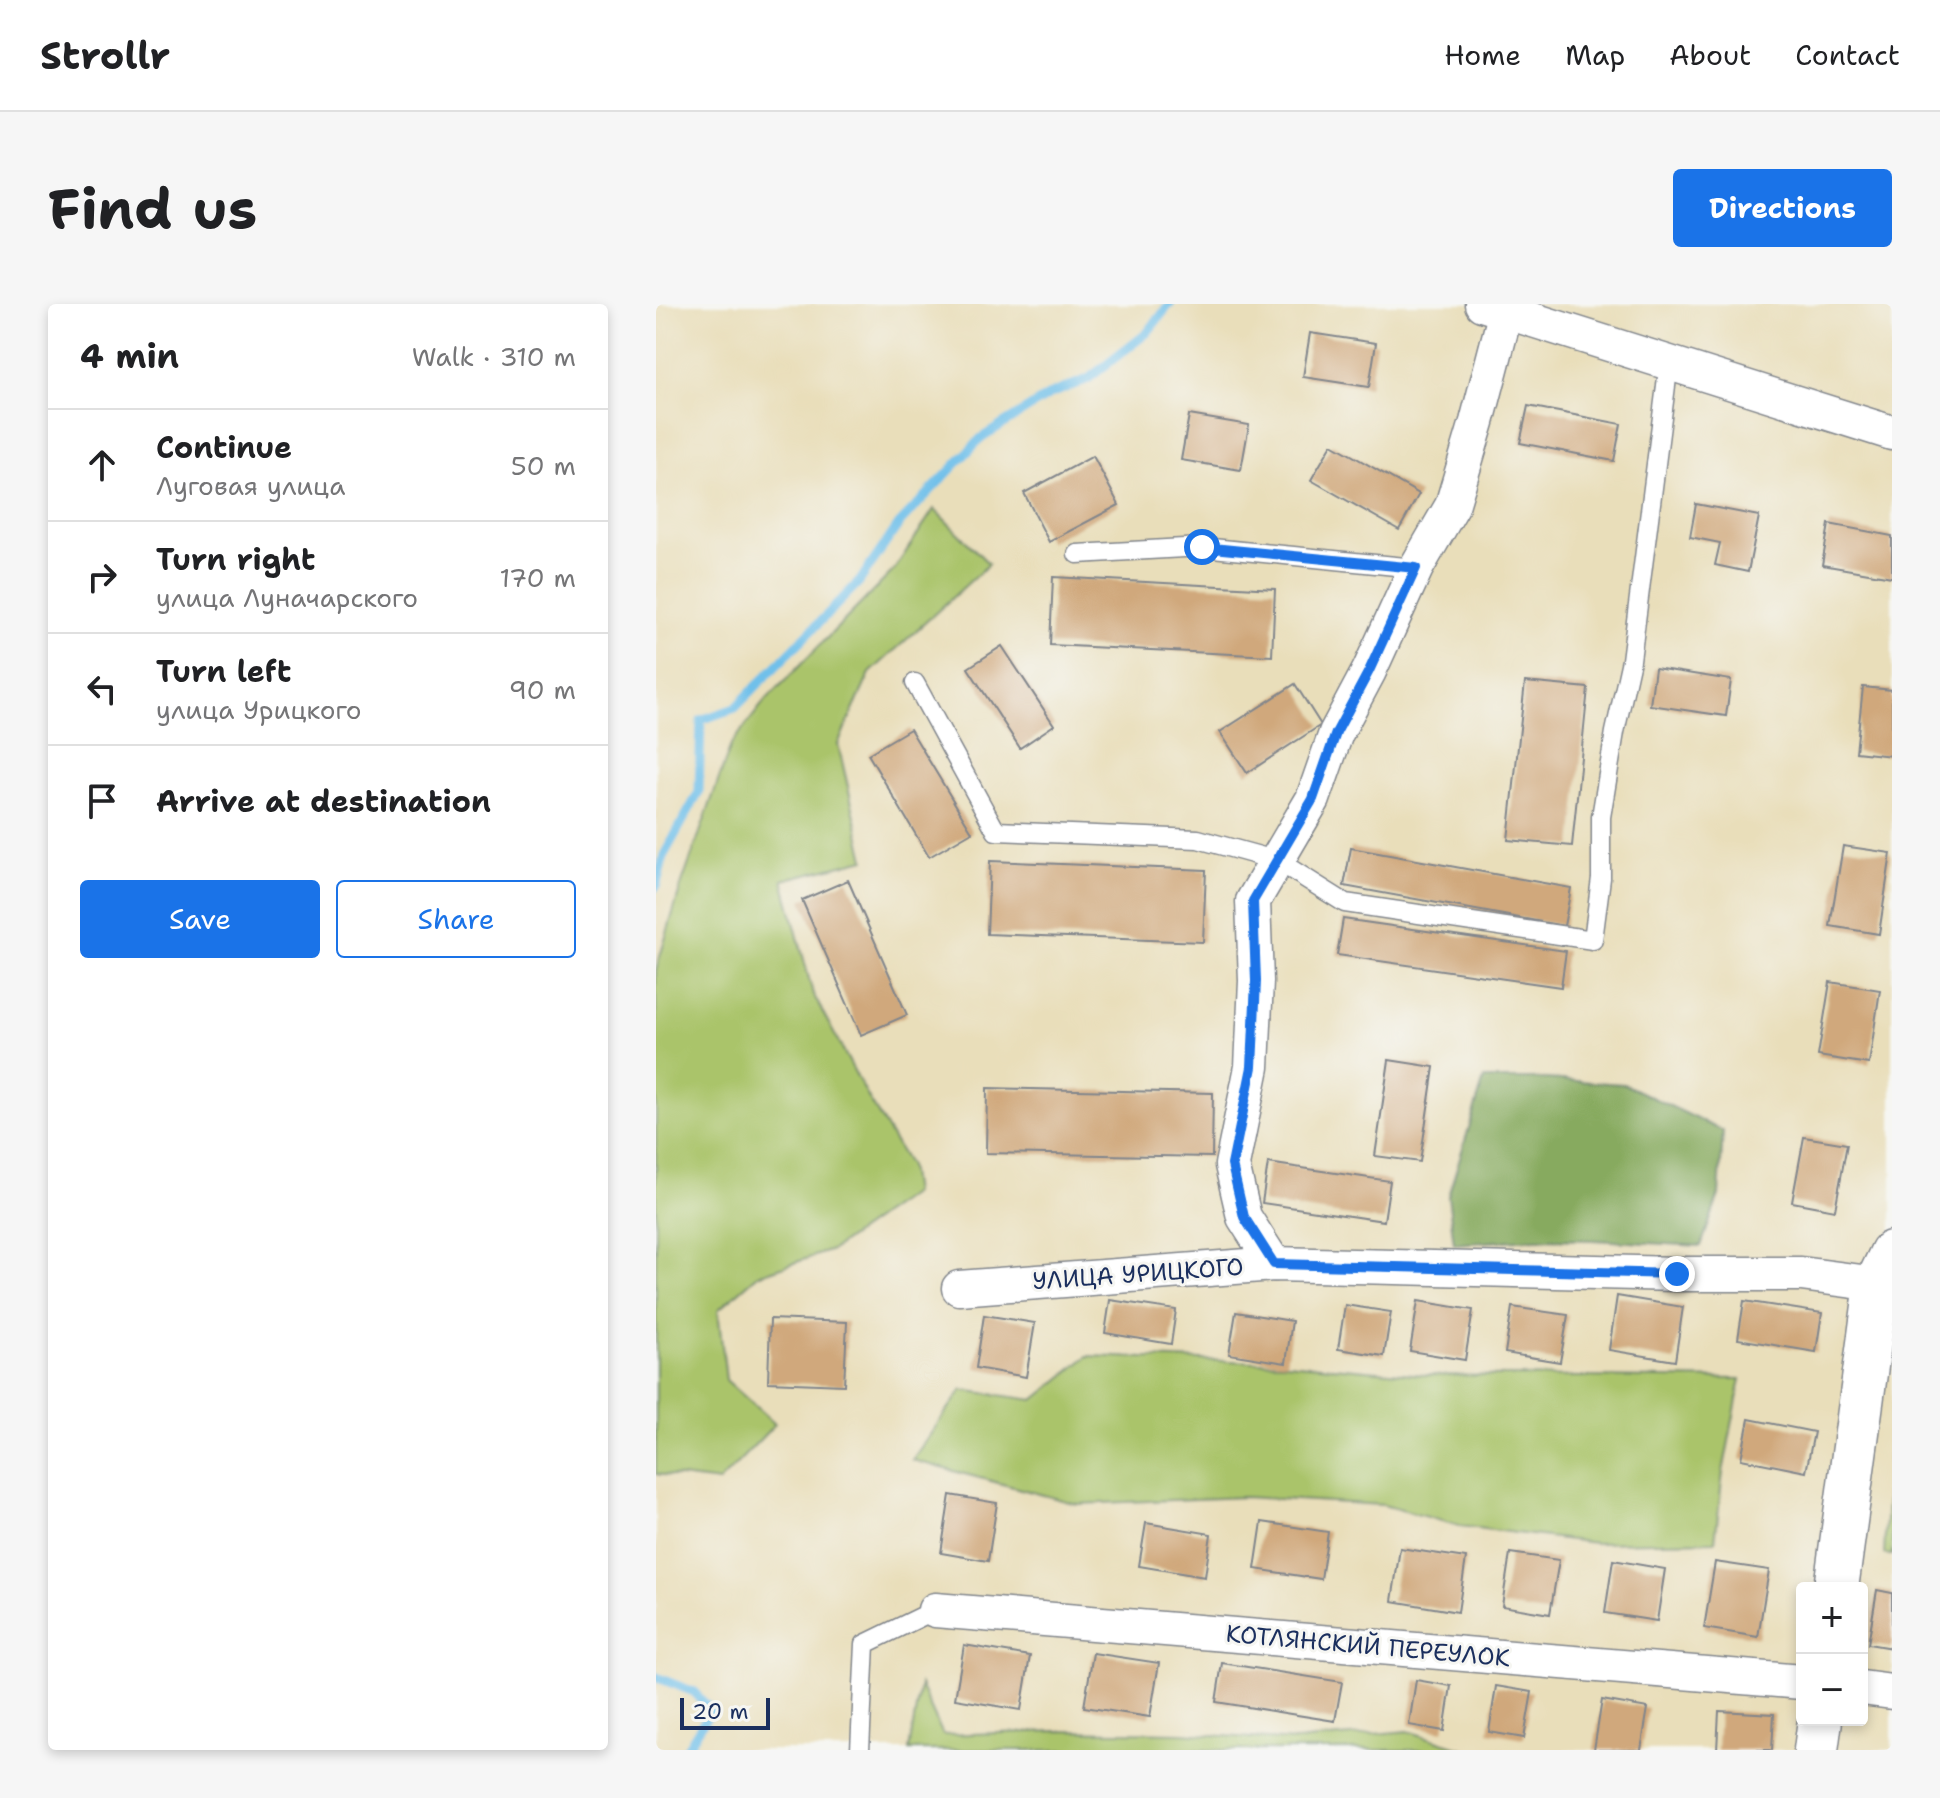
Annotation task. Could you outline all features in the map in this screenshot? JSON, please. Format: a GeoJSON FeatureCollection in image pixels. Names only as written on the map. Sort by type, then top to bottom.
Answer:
{"type":"FeatureCollection","features":[{"type":"Feature","properties":{"kind":"street"},"geometry":{"type":"LineString","coordinates":[[1274,1264],[1244,1217],[1232,1165],[1252,1067],[1256,981],[1253,901],[1313,799],[1336,733],[1369,671],[1416,568],[1452,506],[1477,422],[1494,307],[1892,433]]}},
{"type":"Feature","properties":{"kind":"street","name":"УЛИЦА УРИЦКОГО"},"geometry":{"type":"LineString","coordinates":[[959,1288],[1274,1264],[1677,1274],[1887,1275]]}},
{"type":"Feature","properties":{"kind":"street"},"geometry":{"type":"LineString","coordinates":[[1837,1582],[1887,1275]]}},
{"type":"Feature","properties":{"kind":"street","name":"КОТЛЯНСКИЙ ПЕРЕУЛОК"},"geometry":{"type":"LineString","coordinates":[[935,1610],[1796,1682]]}},
{"type":"Feature","properties":{"kind":"street"},"geometry":{"type":"LineString","coordinates":[[1868,1689],[1892,1692]]}},
{"type":"Feature","properties":{"kind":"street"},"geometry":{"type":"LineString","coordinates":[[1816,1750],[1819,1726]]}},
{"type":"Feature","properties":{"kind":"lane"},"geometry":{"type":"LineString","coordinates":[[915,683],[996,831],[1198,839],[1278,861],[1345,903],[1593,940],[1601,878],[1601,817],[1631,660],[1669,362]]}},
{"type":"Feature","properties":{"kind":"lane"},"geometry":{"type":"LineString","coordinates":[[1077,554],[1202,547],[1416,568]]}},
{"type":"Feature","properties":{"kind":"lane"},"geometry":{"type":"LineString","coordinates":[[860,1750],[865,1644],[935,1610]]}},
{"type":"Feature","properties":{"kind":"green space"},"geometry":{"type":"Polygon","coordinates":[[[934,509],[989,564],[870,673],[838,744],[865,859],[783,880],[813,994],[909,1166],[913,1193],[832,1250],[758,1275],[718,1310],[726,1380],[775,1424],[719,1482],[656,1474],[656,970],[681,886],[731,745],[764,702],[894,570],[934,509]]]}},
{"type":"Feature","properties":{"kind":"green space"},"geometry":{"type":"Polygon","coordinates":[[[1484,1079],[1624,1084],[1723,1131],[1719,1195],[1701,1246],[1535,1239],[1454,1244],[1448,1196],[1484,1079]]]}},
{"type":"Feature","properties":{"kind":"green space"},"geometry":{"type":"Polygon","coordinates":[[[1088,1356],[1286,1363],[1424,1375],[1741,1379],[1723,1472],[1715,1541],[1595,1543],[1460,1526],[1383,1505],[1244,1497],[1077,1504],[912,1460],[962,1390],[1034,1400],[1088,1356]]]}},
{"type":"Feature","properties":{"kind":"green space"},"geometry":{"type":"Polygon","coordinates":[[[1892,1415],[1892,1555],[1884,1554],[1892,1415]]]}},
{"type":"Feature","properties":{"kind":"green space"},"geometry":{"type":"Polygon","coordinates":[[[920,1685],[943,1735],[1056,1731],[1182,1733],[1295,1741],[1408,1731],[1467,1750],[909,1750],[920,1685]]]}},
{"type":"Feature","properties":{"kind":"building"},"geometry":{"type":"Polygon","coordinates":[[[1310,333],[1376,343],[1369,387],[1303,377],[1310,333]]]}},
{"type":"Feature","properties":{"kind":"building"},"geometry":{"type":"Polygon","coordinates":[[[1528,406],[1621,424],[1614,461],[1520,443],[1528,406]]]}},
{"type":"Feature","properties":{"kind":"building"},"geometry":{"type":"Polygon","coordinates":[[[1189,415],[1249,425],[1241,470],[1181,460],[1189,415]]]}},
{"type":"Feature","properties":{"kind":"building"},"geometry":{"type":"Polygon","coordinates":[[[1332,444],[1419,494],[1399,530],[1311,480],[1332,444]]]}},
{"type":"Feature","properties":{"kind":"building"},"geometry":{"type":"Polygon","coordinates":[[[1093,456],[1119,505],[1049,542],[1024,493],[1093,456]]]}},
{"type":"Feature","properties":{"kind":"building"},"geometry":{"type":"Polygon","coordinates":[[[1696,504],[1759,516],[1748,572],[1715,565],[1720,543],[1690,537],[1696,504]]]}},
{"type":"Feature","properties":{"kind":"building"},"geometry":{"type":"Polygon","coordinates":[[[1829,524],[1892,536],[1892,577],[1822,565],[1829,524]]]}},
{"type":"Feature","properties":{"kind":"building"},"geometry":{"type":"Polygon","coordinates":[[[1053,577],[1275,589],[1272,656],[1050,645],[1053,577]]]}},
{"type":"Feature","properties":{"kind":"building"},"geometry":{"type":"Polygon","coordinates":[[[1002,646],[1054,725],[1020,748],[968,668],[1002,646]]]}},
{"type":"Feature","properties":{"kind":"building"},"geometry":{"type":"Polygon","coordinates":[[[1655,668],[1731,680],[1726,716],[1650,705],[1655,668]]]}},
{"type":"Feature","properties":{"kind":"building"},"geometry":{"type":"Polygon","coordinates":[[[1525,682],[1588,688],[1572,846],[1508,840],[1525,682]]]}},
{"type":"Feature","properties":{"kind":"building"},"geometry":{"type":"Polygon","coordinates":[[[1295,684],[1321,725],[1247,773],[1220,732],[1295,684]]]}},
{"type":"Feature","properties":{"kind":"building"},"geometry":{"type":"Polygon","coordinates":[[[1863,687],[1892,690],[1892,756],[1856,752],[1863,687]]]}},
{"type":"Feature","properties":{"kind":"building"},"geometry":{"type":"Polygon","coordinates":[[[910,729],[972,832],[929,857],[868,754],[910,729]]]}},
{"type":"Feature","properties":{"kind":"building"},"geometry":{"type":"Polygon","coordinates":[[[1843,846],[1891,853],[1879,934],[1830,926],[1843,846]]]}},
{"type":"Feature","properties":{"kind":"building"},"geometry":{"type":"Polygon","coordinates":[[[1351,848],[1571,888],[1564,926],[1344,886],[1351,848]]]}},
{"type":"Feature","properties":{"kind":"building"},"geometry":{"type":"Polygon","coordinates":[[[990,861],[1206,870],[1203,942],[987,934],[990,861]]]}},
{"type":"Feature","properties":{"kind":"building"},"geometry":{"type":"Polygon","coordinates":[[[848,880],[907,1015],[861,1035],[802,900],[848,880]]]}},
{"type":"Feature","properties":{"kind":"building"},"geometry":{"type":"Polygon","coordinates":[[[1343,919],[1566,951],[1561,987],[1337,955],[1343,919]]]}},
{"type":"Feature","properties":{"kind":"building"},"geometry":{"type":"Polygon","coordinates":[[[1830,982],[1880,990],[1869,1064],[1818,1056],[1830,982]]]}},
{"type":"Feature","properties":{"kind":"building"},"geometry":{"type":"Polygon","coordinates":[[[1389,1060],[1434,1067],[1420,1162],[1375,1156],[1389,1060]]]}},
{"type":"Feature","properties":{"kind":"building"},"geometry":{"type":"Polygon","coordinates":[[[987,1088],[1213,1093],[1212,1157],[986,1153],[987,1088]]]}},
{"type":"Feature","properties":{"kind":"building"},"geometry":{"type":"Polygon","coordinates":[[[1804,1137],[1847,1144],[1835,1210],[1792,1202],[1804,1137]]]}},
{"type":"Feature","properties":{"kind":"building"},"geometry":{"type":"Polygon","coordinates":[[[1268,1163],[1390,1181],[1384,1221],[1262,1203],[1268,1163]]]}},
{"type":"Feature","properties":{"kind":"building"},"geometry":{"type":"Polygon","coordinates":[[[1617,1296],[1683,1307],[1675,1361],[1609,1350],[1617,1296]]]}},
{"type":"Feature","properties":{"kind":"building"},"geometry":{"type":"Polygon","coordinates":[[[1110,1300],[1176,1310],[1171,1344],[1105,1333],[1110,1300]]]}},
{"type":"Feature","properties":{"kind":"building"},"geometry":{"type":"Polygon","coordinates":[[[1418,1301],[1473,1310],[1465,1360],[1410,1351],[1418,1301]]]}},
{"type":"Feature","properties":{"kind":"building"},"geometry":{"type":"Polygon","coordinates":[[[1744,1301],[1822,1313],[1816,1352],[1738,1339],[1744,1301]]]}},
{"type":"Feature","properties":{"kind":"building"},"geometry":{"type":"Polygon","coordinates":[[[1345,1305],[1391,1312],[1384,1356],[1338,1349],[1345,1305]]]}},
{"type":"Feature","properties":{"kind":"building"},"geometry":{"type":"Polygon","coordinates":[[[1512,1307],[1568,1315],[1560,1362],[1505,1353],[1512,1307]]]}},
{"type":"Feature","properties":{"kind":"building"},"geometry":{"type":"Polygon","coordinates":[[[1236,1312],[1292,1321],[1286,1363],[1229,1354],[1236,1312]]]}},
{"type":"Feature","properties":{"kind":"building"},"geometry":{"type":"Polygon","coordinates":[[[984,1315],[1035,1323],[1026,1377],[976,1368],[984,1315]]]}},
{"type":"Feature","properties":{"kind":"building"},"geometry":{"type":"Polygon","coordinates":[[[770,1319],[847,1322],[844,1385],[768,1382],[770,1319]]]}},
{"type":"Feature","properties":{"kind":"building"},"geometry":{"type":"Polygon","coordinates":[[[1749,1419],[1814,1432],[1806,1472],[1741,1459],[1749,1419]]]}},
{"type":"Feature","properties":{"kind":"building"},"geometry":{"type":"Polygon","coordinates":[[[950,1495],[997,1503],[988,1561],[941,1553],[950,1495]]]}},
{"type":"Feature","properties":{"kind":"building"},"geometry":{"type":"Polygon","coordinates":[[[1262,1522],[1328,1532],[1321,1579],[1255,1569],[1262,1522]]]}},
{"type":"Feature","properties":{"kind":"building"},"geometry":{"type":"Polygon","coordinates":[[[1146,1523],[1211,1534],[1205,1577],[1139,1566],[1146,1523]]]}},
{"type":"Feature","properties":{"kind":"building"},"geometry":{"type":"Polygon","coordinates":[[[1400,1548],[1466,1558],[1458,1612],[1392,1601],[1400,1548]]]}},
{"type":"Feature","properties":{"kind":"building"},"geometry":{"type":"Polygon","coordinates":[[[1510,1553],[1559,1560],[1550,1614],[1502,1606],[1510,1553]]]}},
{"type":"Feature","properties":{"kind":"building"},"geometry":{"type":"Polygon","coordinates":[[[1613,1560],[1665,1569],[1657,1621],[1605,1613],[1613,1560]]]}},
{"type":"Feature","properties":{"kind":"building"},"geometry":{"type":"Polygon","coordinates":[[[1715,1562],[1769,1570],[1758,1637],[1704,1628],[1715,1562]]]}},
{"type":"Feature","properties":{"kind":"building"},"geometry":{"type":"Polygon","coordinates":[[[1877,1590],[1892,1593],[1892,1648],[1868,1644],[1877,1590]]]}},
{"type":"Feature","properties":{"kind":"building"},"geometry":{"type":"Polygon","coordinates":[[[964,1645],[1030,1656],[1021,1710],[955,1699],[964,1645]]]}},
{"type":"Feature","properties":{"kind":"building"},"geometry":{"type":"Polygon","coordinates":[[[1093,1653],[1159,1663],[1150,1717],[1084,1707],[1093,1653]]]}},
{"type":"Feature","properties":{"kind":"building"},"geometry":{"type":"Polygon","coordinates":[[[1222,1663],[1342,1682],[1335,1721],[1216,1702],[1222,1663]]]}},
{"type":"Feature","properties":{"kind":"building"},"geometry":{"type":"Polygon","coordinates":[[[1416,1680],[1451,1686],[1444,1731],[1409,1725],[1416,1680]]]}},
{"type":"Feature","properties":{"kind":"building"},"geometry":{"type":"Polygon","coordinates":[[[1496,1686],[1532,1692],[1524,1738],[1489,1732],[1496,1686]]]}},
{"type":"Feature","properties":{"kind":"building"},"geometry":{"type":"Polygon","coordinates":[[[1602,1700],[1648,1708],[1641,1750],[1594,1750],[1602,1700]]]}},
{"type":"Feature","properties":{"kind":"building"},"geometry":{"type":"Polygon","coordinates":[[[1719,1711],[1774,1714],[1772,1750],[1717,1750],[1719,1711]]]}},
{"type":"Feature","properties":{"kind":"waterway"},"geometry":{"type":"LineString","coordinates":[[656,887],[664,855],[699,792],[701,720],[735,708],[859,582],[899,524],[981,438],[1051,394],[1088,379],[1147,333],[1170,304]]}},
{"type":"Feature","properties":{"kind":"waterway"},"geometry":{"type":"LineString","coordinates":[[656,1677],[694,1692],[711,1710],[688,1750]]}},
{"type":"Feature","properties":{"kind":"route"},"geometry":{"type":"LineString","coordinates":[[1202,547],[1416,568],[1369,671],[1336,733],[1313,799],[1253,901],[1256,981],[1252,1067],[1232,1165],[1244,1217],[1274,1264],[1677,1274]]}}]}
